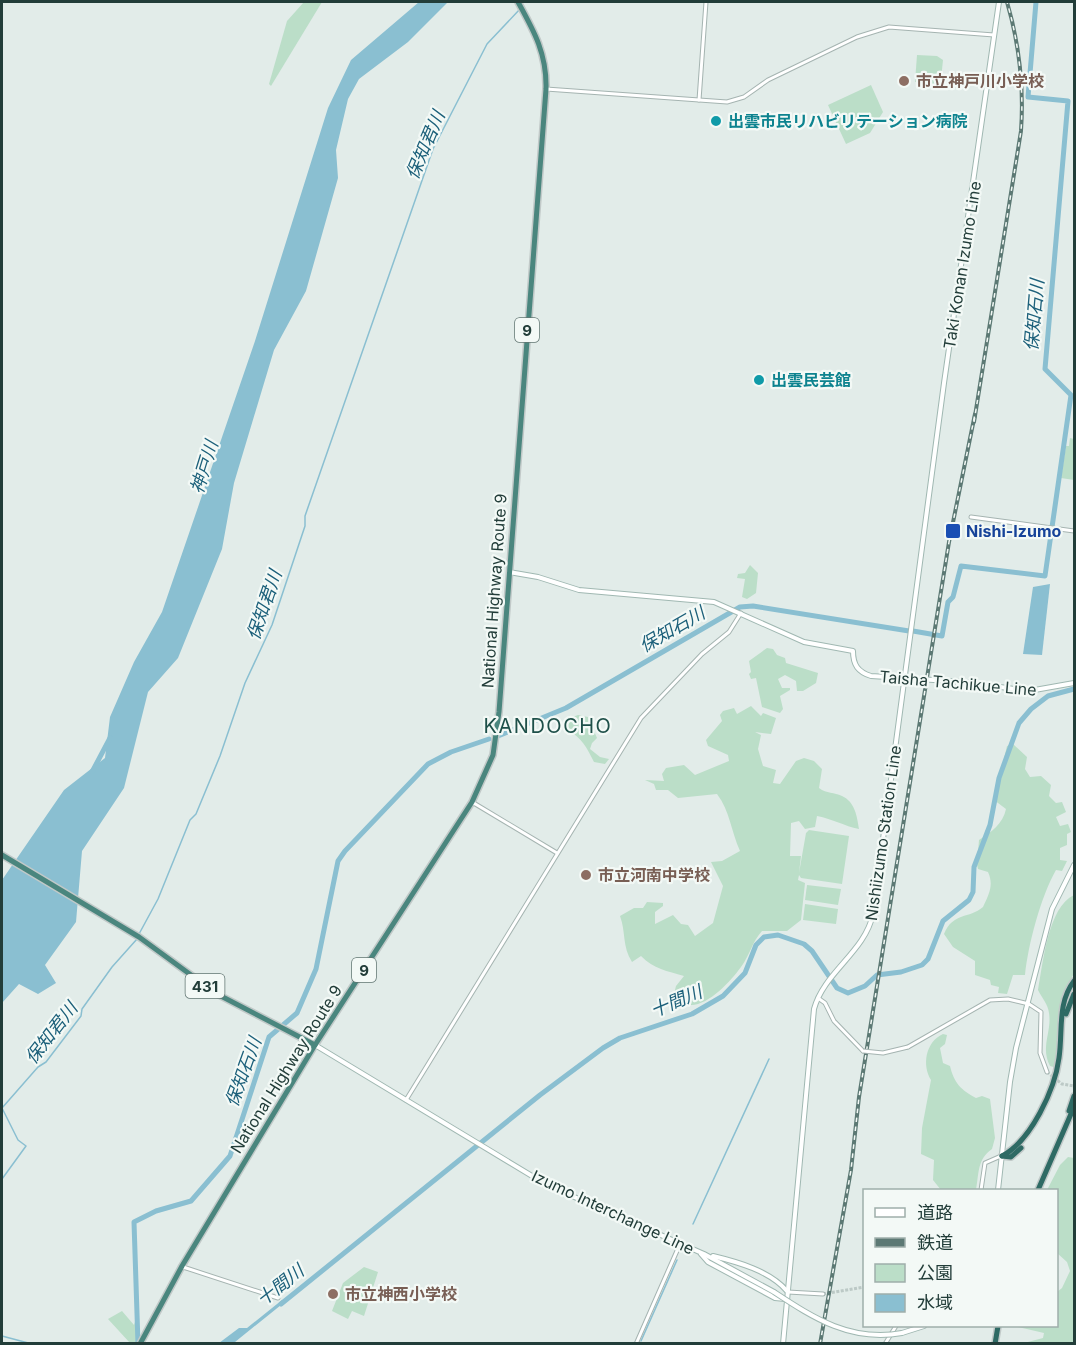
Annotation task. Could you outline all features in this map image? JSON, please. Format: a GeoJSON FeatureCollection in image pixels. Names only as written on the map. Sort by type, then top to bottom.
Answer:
{"type":"FeatureCollection","features":[{"type":"Feature","properties":{"kind":"highway","name":"National Highway Route 9"},"geometry":{"type":"LineString","coordinates":[[140,1344],[182,1266],[315,1045],[472,802],[493,755],[546,89],[546,68],[541,45],[518,2]]}},
{"type":"Feature","properties":{"kind":"highway","name":"431"},"geometry":{"type":"LineString","coordinates":[[2,855],[139,937],[217,994],[315,1045]]}},
{"type":"Feature","properties":{"kind":"highway"},"geometry":{"type":"LineString","coordinates":[[1002,1156],[1017,1147],[1048,1094],[1057,1070],[1063,1006],[1074,981]]}},
{"type":"Feature","properties":{"kind":"highway"},"geometry":{"type":"LineString","coordinates":[[1002,1156],[1011,1157],[1020,1149],[1051,1096],[1060,1071],[1065,1020],[1073,995]]}},
{"type":"Feature","properties":{"kind":"highway"},"geometry":{"type":"LineString","coordinates":[[1060,1138],[1074,1096]]}},
{"type":"Feature","properties":{"kind":"highway"},"geometry":{"type":"LineString","coordinates":[[1039,1189],[1074,1109]]}},
{"type":"Feature","properties":{"kind":"highway"},"geometry":{"type":"LineString","coordinates":[[995,1344],[998,1327]]}},
{"type":"Feature","properties":{"kind":"main road","name":"Taki Konan Izumo Line"},"geometry":{"type":"LineString","coordinates":[[925,529],[999,2]]}},
{"type":"Feature","properties":{"kind":"main road","name":"Nishiizumo Station Line"},"geometry":{"type":"LineString","coordinates":[[786,1299],[817,998],[870,927],[925,529]]}},
{"type":"Feature","properties":{"kind":"main road","name":"Taisha Tachikue Line"},"geometry":{"type":"LineString","coordinates":[[509,572],[538,577],[579,590],[707,600],[738,611],[804,642],[853,651],[856,666],[867,675],[1029,691],[1074,683]]}},
{"type":"Feature","properties":{"kind":"main road"},"geometry":{"type":"LineString","coordinates":[[998,1189],[1010,1082],[1052,909],[1074,865]]}},
{"type":"Feature","properties":{"kind":"main road","name":"Izumo Interchange Line"},"geometry":{"type":"LineString","coordinates":[[315,1045],[548,1185],[702,1253],[838,1329],[871,1335],[902,1333],[921,1327]]}},
{"type":"Feature","properties":{"kind":"main road"},"geometry":{"type":"LineString","coordinates":[[702,1253],[738,1263],[778,1282],[788,1292]]}},
{"type":"Feature","properties":{"kind":"main road"},"geometry":{"type":"LineString","coordinates":[[702,1253],[708,1262],[775,1298],[786,1299],[783,1344]]}},
{"type":"Feature","properties":{"kind":"main road"},"geometry":{"type":"LineString","coordinates":[[778,1282],[789,1279]]}},
{"type":"Feature","properties":{"kind":"street"},"geometry":{"type":"LineString","coordinates":[[699,100],[706,2]]}},
{"type":"Feature","properties":{"kind":"street"},"geometry":{"type":"LineString","coordinates":[[546,89],[735,101],[768,80],[857,37],[889,27],[995,35]]}},
{"type":"Feature","properties":{"kind":"street"},"geometry":{"type":"LineString","coordinates":[[971,517],[1074,531]]}},
{"type":"Feature","properties":{"kind":"street"},"geometry":{"type":"LineString","coordinates":[[406,1100],[642,716],[702,654],[729,632],[738,611]]}},
{"type":"Feature","properties":{"kind":"street"},"geometry":{"type":"LineString","coordinates":[[472,802],[556,853]]}},
{"type":"Feature","properties":{"kind":"street"},"geometry":{"type":"LineString","coordinates":[[817,998],[825,1003],[834,1021],[863,1051],[890,1052],[908,1047],[990,1000],[1008,999],[1029,1004],[1041,1012],[1040,1053],[1047,1071]]}},
{"type":"Feature","properties":{"kind":"street"},"geometry":{"type":"LineString","coordinates":[[981,1189],[985,1163],[993,1157],[1002,1156]]}},
{"type":"Feature","properties":{"kind":"street"},"geometry":{"type":"LineString","coordinates":[[636,1344],[681,1243]]}},
{"type":"Feature","properties":{"kind":"street"},"geometry":{"type":"LineString","coordinates":[[182,1266],[278,1298]]}},
{"type":"Feature","properties":{"kind":"street"},"geometry":{"type":"LineString","coordinates":[[788,1292],[823,1294]]}},
{"type":"Feature","properties":{"kind":"street"},"geometry":{"type":"LineString","coordinates":[[885,1344],[895,1327]]}},
{"type":"Feature","properties":{"kind":"green space"},"geometry":{"type":"Polygon","coordinates":[[[304,2],[322,2],[271,86],[269,84],[287,21],[304,2]]]}},
{"type":"Feature","properties":{"kind":"green space"},"geometry":{"type":"Polygon","coordinates":[[[917,55],[937,56],[943,60],[941,79],[938,84],[915,82],[917,55]]]}},
{"type":"Feature","properties":{"kind":"green space"},"geometry":{"type":"Polygon","coordinates":[[[871,85],[883,112],[870,133],[846,144],[828,105],[871,85]]]}},
{"type":"Feature","properties":{"kind":"green space"},"geometry":{"type":"Polygon","coordinates":[[[1070,438],[1074,439],[1074,480],[1061,478],[1066,446],[1069,446],[1070,438]]]}},
{"type":"Feature","properties":{"kind":"green space"},"geometry":{"type":"Polygon","coordinates":[[[750,565],[758,573],[756,593],[747,599],[742,597],[745,579],[737,578],[738,574],[745,573],[750,565]]]}},
{"type":"Feature","properties":{"kind":"green space"},"geometry":{"type":"Polygon","coordinates":[[[767,648],[773,649],[777,655],[785,658],[786,663],[818,673],[816,683],[803,691],[797,691],[796,681],[785,675],[778,679],[782,688],[790,688],[780,696],[783,709],[780,713],[762,707],[756,678],[751,679],[749,674],[751,672],[749,661],[767,648]]]}},
{"type":"Feature","properties":{"kind":"green space"},"geometry":{"type":"Polygon","coordinates":[[[751,706],[761,716],[763,713],[776,718],[771,734],[755,732],[761,735],[758,749],[763,766],[776,770],[773,783],[780,784],[796,761],[804,758],[814,761],[822,769],[819,788],[842,796],[850,802],[856,814],[859,829],[817,816],[815,827],[805,829],[799,821],[791,823],[790,856],[801,856],[799,873],[806,833],[809,830],[849,836],[842,884],[801,878],[799,875],[798,880],[805,883],[801,920],[787,931],[762,931],[744,962],[728,983],[709,998],[690,1005],[682,1002],[674,994],[676,986],[684,976],[656,967],[641,956],[632,962],[627,951],[620,916],[634,908],[643,908],[647,902],[663,903],[663,906],[655,912],[655,924],[673,915],[681,924],[688,925],[695,936],[713,923],[723,886],[711,862],[722,861],[740,851],[725,807],[717,794],[678,798],[668,790],[656,790],[654,784],[645,780],[664,781],[662,774],[666,768],[684,765],[695,775],[729,761],[728,755],[708,746],[706,740],[722,721],[720,715],[723,711],[734,708],[737,714],[751,706]]]}},
{"type":"Feature","properties":{"kind":"green space"},"geometry":{"type":"Polygon","coordinates":[[[578,715],[588,717],[597,738],[590,749],[600,757],[609,759],[605,764],[594,762],[584,744],[568,730],[567,719],[578,715]]]}},
{"type":"Feature","properties":{"kind":"green space"},"geometry":{"type":"Polygon","coordinates":[[[1013,744],[1027,757],[1025,769],[1030,777],[1041,776],[1051,785],[1049,796],[1056,803],[1062,802],[1066,812],[1056,817],[1060,826],[1068,824],[1071,832],[1067,834],[1067,845],[1060,848],[1060,860],[1067,861],[1062,871],[1056,870],[1040,907],[1025,975],[1013,975],[1007,994],[998,993],[999,987],[991,985],[990,980],[975,975],[975,961],[953,947],[944,934],[952,922],[983,907],[989,894],[991,881],[988,872],[978,869],[977,865],[979,840],[996,827],[1006,809],[994,800],[1007,746],[1013,744]]]}},
{"type":"Feature","properties":{"kind":"green space"},"geometry":{"type":"Polygon","coordinates":[[[807,885],[841,889],[838,905],[805,900],[807,885]]]}},
{"type":"Feature","properties":{"kind":"green space"},"geometry":{"type":"Polygon","coordinates":[[[1074,895],[1074,973],[1061,1001],[1057,1068],[1050,1066],[1047,1059],[1049,1013],[1038,990],[1048,937],[1053,923],[1065,901],[1074,895]]]}},
{"type":"Feature","properties":{"kind":"green space"},"geometry":{"type":"Polygon","coordinates":[[[805,904],[838,909],[836,924],[803,920],[805,904]]]}},
{"type":"Feature","properties":{"kind":"green space"},"geometry":{"type":"Polygon","coordinates":[[[943,1034],[947,1035],[945,1044],[940,1048],[943,1063],[950,1066],[962,1089],[976,1098],[982,1096],[990,1099],[995,1138],[992,1149],[981,1162],[976,1189],[940,1189],[933,1180],[934,1160],[921,1154],[922,1128],[931,1080],[926,1061],[929,1048],[943,1034]]]}},
{"type":"Feature","properties":{"kind":"green space"},"geometry":{"type":"Polygon","coordinates":[[[1068,1157],[1074,1158],[1074,1343],[1024,1343],[1043,1338],[1044,1333],[1018,1327],[1058,1327],[1058,1291],[1062,1288],[1070,1271],[1067,1262],[1058,1254],[1058,1189],[1048,1189],[1060,1165],[1068,1157]]]}},
{"type":"Feature","properties":{"kind":"green space"},"geometry":{"type":"Polygon","coordinates":[[[364,1267],[378,1272],[364,1316],[352,1311],[348,1319],[332,1311],[343,1283],[364,1267]]]}},
{"type":"Feature","properties":{"kind":"green space"},"geometry":{"type":"Polygon","coordinates":[[[122,1311],[134,1325],[135,1322],[137,1324],[136,1343],[130,1343],[108,1319],[122,1311]]]}},
{"type":"Feature","properties":{"kind":"water"},"geometry":{"type":"Polygon","coordinates":[[[419,2],[448,2],[408,42],[359,79],[348,99],[336,150],[338,178],[306,291],[274,350],[234,483],[222,549],[178,658],[148,692],[124,788],[82,851],[76,922],[45,965],[56,983],[38,994],[19,984],[2,1003],[2,880],[64,790],[105,758],[110,717],[134,662],[162,612],[255,341],[328,108],[351,60],[419,2]]]}},
{"type":"Feature","properties":{"kind":"water"},"geometry":{"type":"Polygon","coordinates":[[[1050,584],[1042,655],[1023,654],[1033,587],[1050,584]]]}},
{"type":"Feature","properties":{"kind":"water"},"geometry":{"type":"Polygon","coordinates":[[[282,1300],[286,1301],[235,1342],[219,1343],[239,1328],[247,1328],[282,1300]]]}},
{"type":"Feature","properties":{"kind":"waterway","name":"保知石川"},"geometry":{"type":"LineString","coordinates":[[913,631],[942,636],[948,602],[953,597],[961,566],[1045,576],[1071,395],[1045,369],[1068,101],[1028,97],[1036,2]]}},
{"type":"Feature","properties":{"kind":"waterway","name":"保知君川"},"geometry":{"type":"LineString","coordinates":[[139,934],[158,899],[190,820],[196,814],[220,756],[245,683],[272,625],[305,526],[305,516],[433,149],[487,44],[520,9]]}},
{"type":"Feature","properties":{"kind":"waterway","name":"保知石川"},"geometry":{"type":"LineString","coordinates":[[498,736],[566,708],[740,607],[753,606],[909,631]]}},
{"type":"Feature","properties":{"kind":"waterway","name":"十間川"},"geometry":{"type":"LineString","coordinates":[[281,1304],[540,1095],[603,1048],[620,1038],[692,1014],[723,996],[745,973],[756,945],[764,937],[778,935],[804,944],[812,951],[837,988],[848,993],[865,986],[877,975],[901,972],[922,965],[928,959],[943,921],[969,900],[973,892],[974,867],[990,825],[999,778],[1019,723],[1031,709],[1048,696],[1074,689]]}},
{"type":"Feature","properties":{"kind":"waterway","name":"神戸川"},"geometry":{"type":"LineString","coordinates":[[92,772],[110,738]]}},
{"type":"Feature","properties":{"kind":"waterway","name":"保知石川"},"geometry":{"type":"LineString","coordinates":[[138,1344],[134,1222],[156,1211],[191,1201],[230,1156],[269,1037],[297,1013],[316,969],[338,861],[428,764],[451,752],[489,739]]}},
{"type":"Feature","properties":{"kind":"waterway","name":"保知君川"},"geometry":{"type":"LineString","coordinates":[[2,1179],[26,1146],[18,1140],[2,1108],[38,1067],[46,1062],[81,1016],[82,1009],[112,967],[137,939]]}},
{"type":"Feature","properties":{"kind":"waterway"},"geometry":{"type":"LineString","coordinates":[[693,1224],[769,1059]]}},
{"type":"Feature","properties":{"kind":"waterway"},"geometry":{"type":"LineString","coordinates":[[641,1341],[677,1260]]}},
{"type":"Feature","properties":{"kind":"waterway","name":"保知君川"},"geometry":{"type":"LineString","coordinates":[[2,1336],[32,1344]]}},
{"type":"Feature","properties":{"kind":"tunnel"},"geometry":{"type":"LineString","coordinates":[[1047,1072],[1062,1084],[1074,1086]]}},
{"type":"Feature","properties":{"kind":"tunnel"},"geometry":{"type":"LineString","coordinates":[[823,1294],[863,1287]]}},
{"type":"Feature","properties":{"kind":"railway"},"geometry":{"type":"LineString","coordinates":[[974,422],[1021,131],[1020,66],[1007,2]]}},
{"type":"Feature","properties":{"kind":"railway"},"geometry":{"type":"LineString","coordinates":[[820,1344],[851,1170],[859,1097],[949,542],[975,414]]}},
{"type":"Feature","properties":{"kind":"place","name":"市立神戸川小学校"},"geometry":{"type":"Point","coordinates":[904,81]}},
{"type":"Feature","properties":{"kind":"place","name":"出雲市民リハビリテーション病院"},"geometry":{"type":"Point","coordinates":[716,121]}},
{"type":"Feature","properties":{"kind":"place","name":"出雲民芸館"},"geometry":{"type":"Point","coordinates":[759,380]}},
{"type":"Feature","properties":{"kind":"place","name":"Nishi-Izumo"},"geometry":{"type":"Point","coordinates":[953,531]}},
{"type":"Feature","properties":{"kind":"place","name":"市立河南中学校"},"geometry":{"type":"Point","coordinates":[586,875]}},
{"type":"Feature","properties":{"kind":"place","name":"市立神西小学校"},"geometry":{"type":"Point","coordinates":[333,1294]}},
{"type":"Feature","properties":{"kind":"district","name":"KANDOCHO"},"geometry":{"type":"Point","coordinates":[548,726]}}]}
